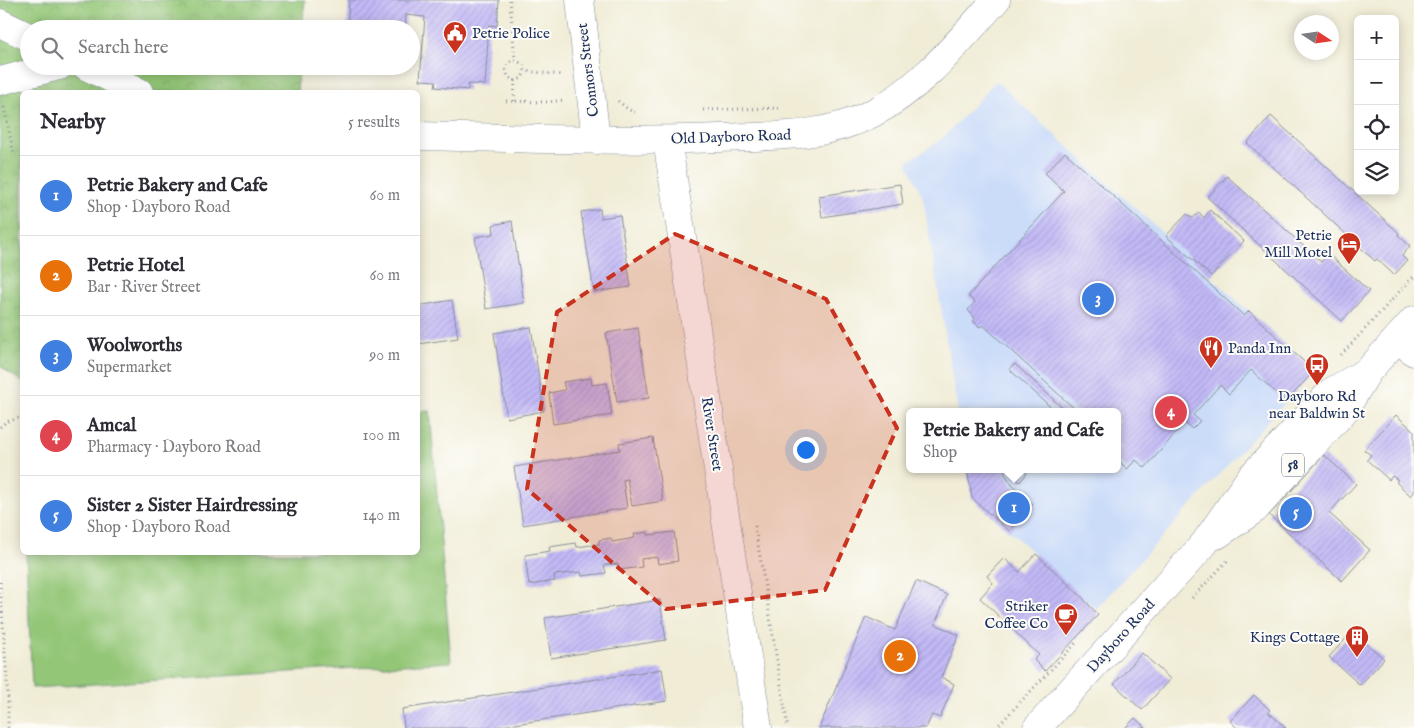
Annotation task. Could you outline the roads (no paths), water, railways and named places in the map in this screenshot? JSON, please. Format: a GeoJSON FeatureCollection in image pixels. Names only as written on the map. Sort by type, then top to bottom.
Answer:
{"type":"FeatureCollection","features":[{"type":"Feature","properties":{"kind":"street","name":"Connors Street"},"geometry":{"type":"LineString","coordinates":[[580,0],[596,140]]}},
{"type":"Feature","properties":{"kind":"street","name":"Old Dayboro Road"},"geometry":{"type":"LineString","coordinates":[[420,136],[666,140],[796,135],[839,127],[871,114],[908,91],[945,57],[996,0]]}},
{"type":"Feature","properties":{"kind":"street"},"geometry":{"type":"LineString","coordinates":[[0,23],[20,33]]}},
{"type":"Feature","properties":{"kind":"street"},"geometry":{"type":"LineString","coordinates":[[1,90],[37,75]]}},
{"type":"Feature","properties":{"kind":"street"},"geometry":{"type":"LineString","coordinates":[[104,75],[135,90]]}},
{"type":"Feature","properties":{"kind":"street","name":"River Street"},"geometry":{"type":"LineString","coordinates":[[666,140],[758,728]]}},
{"type":"Feature","properties":{"kind":"street","name":"Dayboro Road"},"geometry":{"type":"LineString","coordinates":[[1037,728],[1204,544],[1255,509],[1267,493],[1344,411],[1368,371],[1409,337]]}},
{"type":"Feature","properties":{"kind":"place","name":"Petrie Police"},"geometry":{"type":"Point","coordinates":[455,54]}},
{"type":"Feature","properties":{"kind":"place","name":"Petrie Mill Motel"},"geometry":{"type":"Point","coordinates":[1349,265]}},
{"type":"Feature","properties":{"kind":"place","name":"Woolworths"},"geometry":{"type":"Point","coordinates":[1098,299]}},
{"type":"Feature","properties":{"kind":"place","name":"Panda Inn"},"geometry":{"type":"Point","coordinates":[1211,369]}},
{"type":"Feature","properties":{"kind":"place","name":"Dayboro Rd near Baldwin St"},"geometry":{"type":"Point","coordinates":[1317,386]}},
{"type":"Feature","properties":{"kind":"place","name":"Amcal"},"geometry":{"type":"Point","coordinates":[1171,412]}},
{"type":"Feature","properties":{"kind":"place","name":"Petrie Bakery and Cafe"},"geometry":{"type":"Point","coordinates":[1014,508]}},
{"type":"Feature","properties":{"kind":"place","name":"Sister 2 Sister Hairdressing"},"geometry":{"type":"Point","coordinates":[1296,513]}},
{"type":"Feature","properties":{"kind":"place","name":"Striker Coffee Co"},"geometry":{"type":"Point","coordinates":[1066,636]}},
{"type":"Feature","properties":{"kind":"place","name":"Petrie Hotel"},"geometry":{"type":"Point","coordinates":[900,656]}},
{"type":"Feature","properties":{"kind":"place","name":"Kings Cottage"},"geometry":{"type":"Point","coordinates":[1357,658]}}]}
